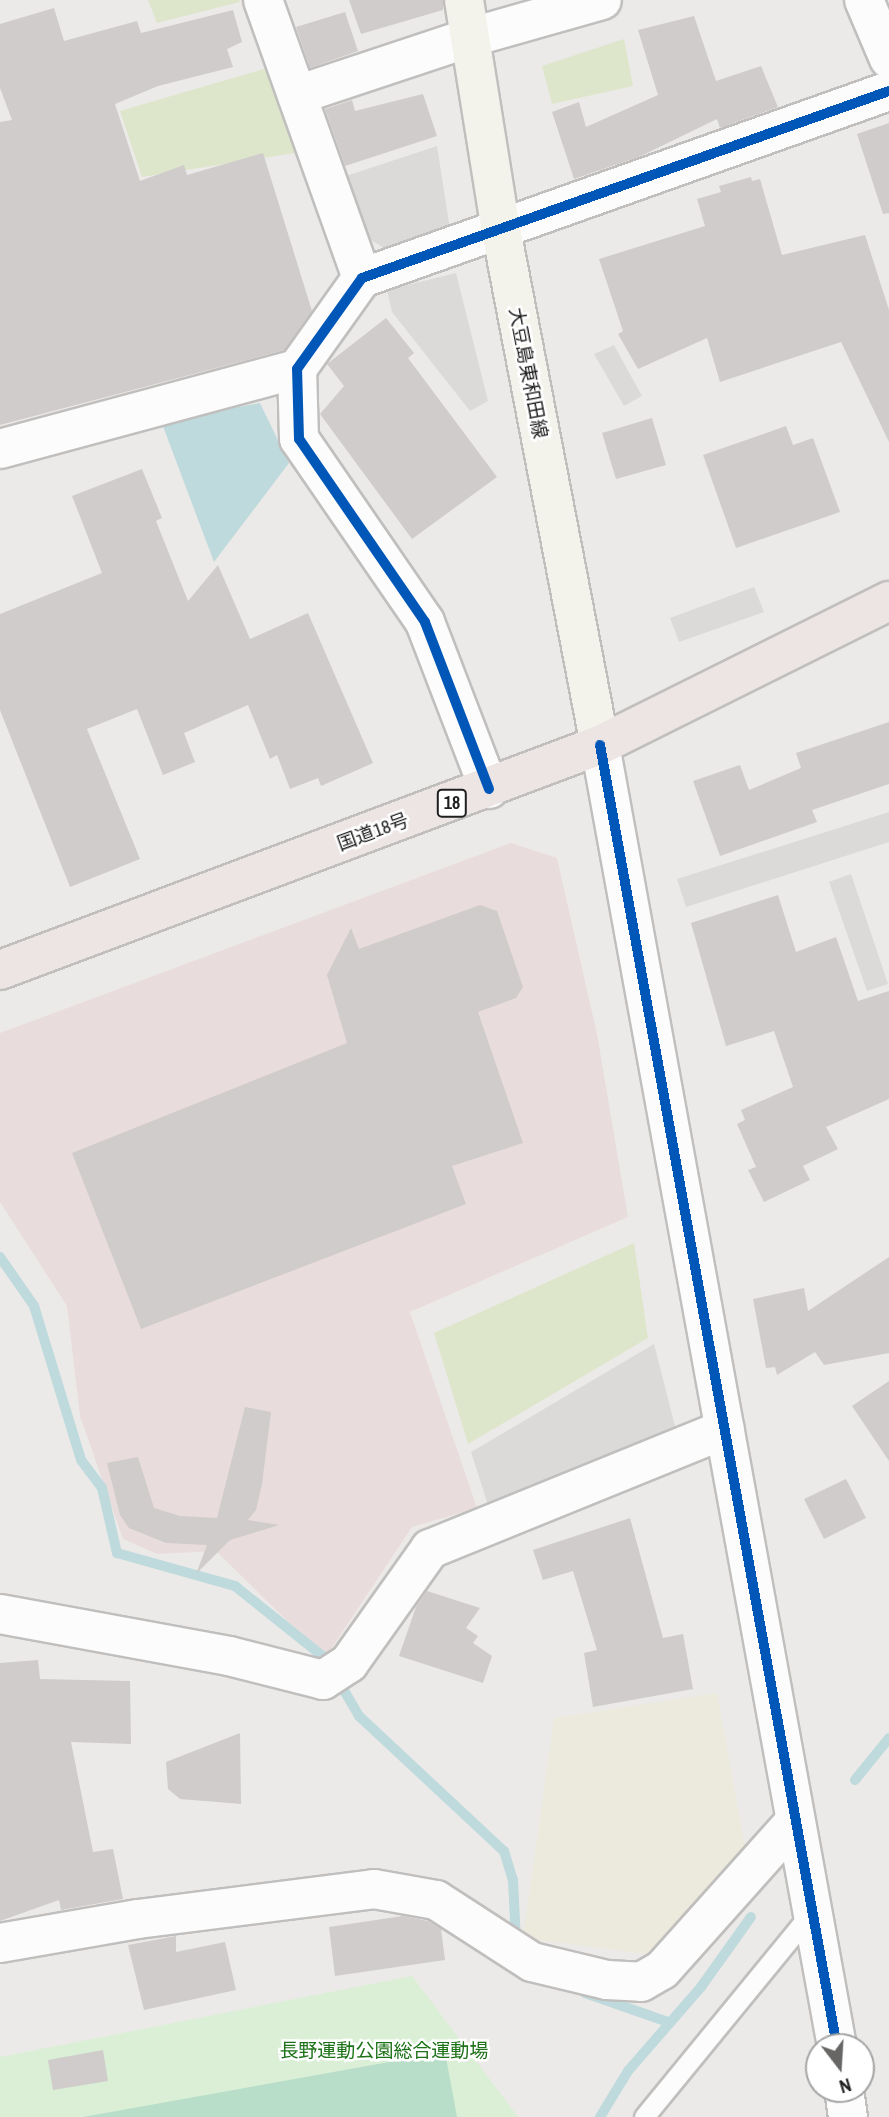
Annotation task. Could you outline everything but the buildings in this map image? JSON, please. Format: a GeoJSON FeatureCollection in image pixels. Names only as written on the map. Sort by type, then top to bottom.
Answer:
{"type":"FeatureCollection","features":[{"type":"Feature","properties":{"kind":"highway","name":"国道18号"},"geometry":{"type":"LineString","coordinates":[[0,970],[489,789],[600,745],[889,601]]}},
{"type":"Feature","properties":{"kind":"main road","name":"大豆島東和田線"},"geometry":{"type":"LineString","coordinates":[[464,0],[501,230],[600,745]]}},
{"type":"Feature","properties":{"kind":"street"},"geometry":{"type":"LineString","coordinates":[[263,0],[362,278]]}},
{"type":"Feature","properties":{"kind":"street"},"geometry":{"type":"LineString","coordinates":[[297,95],[468,38],[602,0]]}},
{"type":"Feature","properties":{"kind":"street"},"geometry":{"type":"LineString","coordinates":[[864,0],[889,60]]}},
{"type":"Feature","properties":{"kind":"street"},"geometry":{"type":"LineString","coordinates":[[489,789],[425,622],[299,439],[297,369],[362,278],[889,91]]}},
{"type":"Feature","properties":{"kind":"street"},"geometry":{"type":"LineString","coordinates":[[0,449],[297,369]]}},
{"type":"Feature","properties":{"kind":"street"},"geometry":{"type":"LineString","coordinates":[[600,745],[835,2033]]}},
{"type":"Feature","properties":{"kind":"street"},"geometry":{"type":"LineString","coordinates":[[0,1614],[229,1656],[323,1681],[349,1663],[430,1549],[725,1430]]}},
{"type":"Feature","properties":{"kind":"street"},"geometry":{"type":"LineString","coordinates":[[0,1943],[138,1919],[374,1889],[436,1900],[532,1962],[607,1980],[641,1982],[662,1970],[795,1821]]}},
{"type":"Feature","properties":{"kind":"lane"},"geometry":{"type":"LineString","coordinates":[[644,2117],[814,1909]]}},
{"type":"Feature","properties":{"kind":"shaded area"},"geometry":{"type":"Polygon","coordinates":[[[437,146],[450,229],[384,248],[369,239],[343,177],[437,146]]]}},
{"type":"Feature","properties":{"kind":"shaded area"},"geometry":{"type":"Polygon","coordinates":[[[456,273],[488,401],[470,411],[392,312],[387,290],[456,273]]]}},
{"type":"Feature","properties":{"kind":"shaded area"},"geometry":{"type":"Polygon","coordinates":[[[614,345],[642,396],[624,406],[594,354],[614,345]]]}},
{"type":"Feature","properties":{"kind":"shaded area"},"geometry":{"type":"Polygon","coordinates":[[[754,587],[764,612],[679,642],[670,618],[754,587]]]}},
{"type":"Feature","properties":{"kind":"shaded area"},"geometry":{"type":"Polygon","coordinates":[[[889,812],[889,842],[686,907],[677,879],[889,812]]]}},
{"type":"Feature","properties":{"kind":"shaded area"},"geometry":{"type":"Polygon","coordinates":[[[511,843],[557,858],[597,1034],[628,1217],[410,1312],[477,1508],[412,1527],[325,1658],[216,1551],[157,1554],[123,1539],[80,1416],[67,1306],[0,1202],[0,1033],[511,843]]]}},
{"type":"Feature","properties":{"kind":"shaded area"},"geometry":{"type":"Polygon","coordinates":[[[851,874],[888,984],[867,991],[829,882],[851,874]]]}},
{"type":"Feature","properties":{"kind":"shaded area"},"geometry":{"type":"Polygon","coordinates":[[[654,1344],[676,1430],[489,1508],[471,1452],[654,1344]]]}},
{"type":"Feature","properties":{"kind":"shaded area"},"geometry":{"type":"Polygon","coordinates":[[[717,1693],[748,1864],[662,1956],[523,1938],[554,1718],[717,1693]]]}},
{"type":"Feature","properties":{"kind":"green space"},"geometry":{"type":"Polygon","coordinates":[[[148,0],[239,0],[240,2],[157,23],[148,0]]]}},
{"type":"Feature","properties":{"kind":"green space"},"geometry":{"type":"Polygon","coordinates":[[[624,39],[633,86],[552,104],[542,66],[624,39]]]}},
{"type":"Feature","properties":{"kind":"green space"},"geometry":{"type":"Polygon","coordinates":[[[267,68],[301,152],[142,177],[120,111],[267,68]]]}},
{"type":"Feature","properties":{"kind":"green space"},"geometry":{"type":"Polygon","coordinates":[[[634,1243],[648,1338],[468,1444],[434,1333],[634,1243]]]}},
{"type":"Feature","properties":{"kind":"green space","name":"長野運動公園総合運動場"},"geometry":{"type":"Polygon","coordinates":[[[412,1976],[518,2117],[0,2117],[0,2057],[412,1976]]]}},
{"type":"Feature","properties":{"kind":"green space"},"geometry":{"type":"Polygon","coordinates":[[[445,2052],[457,2117],[83,2117],[445,2052]]]}},
{"type":"Feature","properties":{"kind":"water"},"geometry":{"type":"Polygon","coordinates":[[[260,403],[289,463],[214,562],[161,421],[260,403]]]}},
{"type":"Feature","properties":{"kind":"waterway"},"geometry":{"type":"LineString","coordinates":[[0,1257],[34,1306],[81,1460],[102,1488],[117,1553],[235,1586],[325,1658],[359,1716],[504,1851],[513,1880],[516,1941]]}},
{"type":"Feature","properties":{"kind":"waterway"},"geometry":{"type":"LineString","coordinates":[[855,1780],[889,1738]]}},
{"type":"Feature","properties":{"kind":"waterway"},"geometry":{"type":"LineString","coordinates":[[600,2117],[628,2071],[701,1987],[751,1917]]}},
{"type":"Feature","properties":{"kind":"waterway"},"geometry":{"type":"LineString","coordinates":[[585,1993],[668,2022]]}},
{"type":"Feature","properties":{"kind":"cycle path"},"geometry":{"type":"LineString","coordinates":[[489,789],[425,622],[299,439],[297,369],[362,278],[889,91]]}},
{"type":"Feature","properties":{"kind":"cycle path"},"geometry":{"type":"LineString","coordinates":[[600,745],[834,2033]]}}]}
